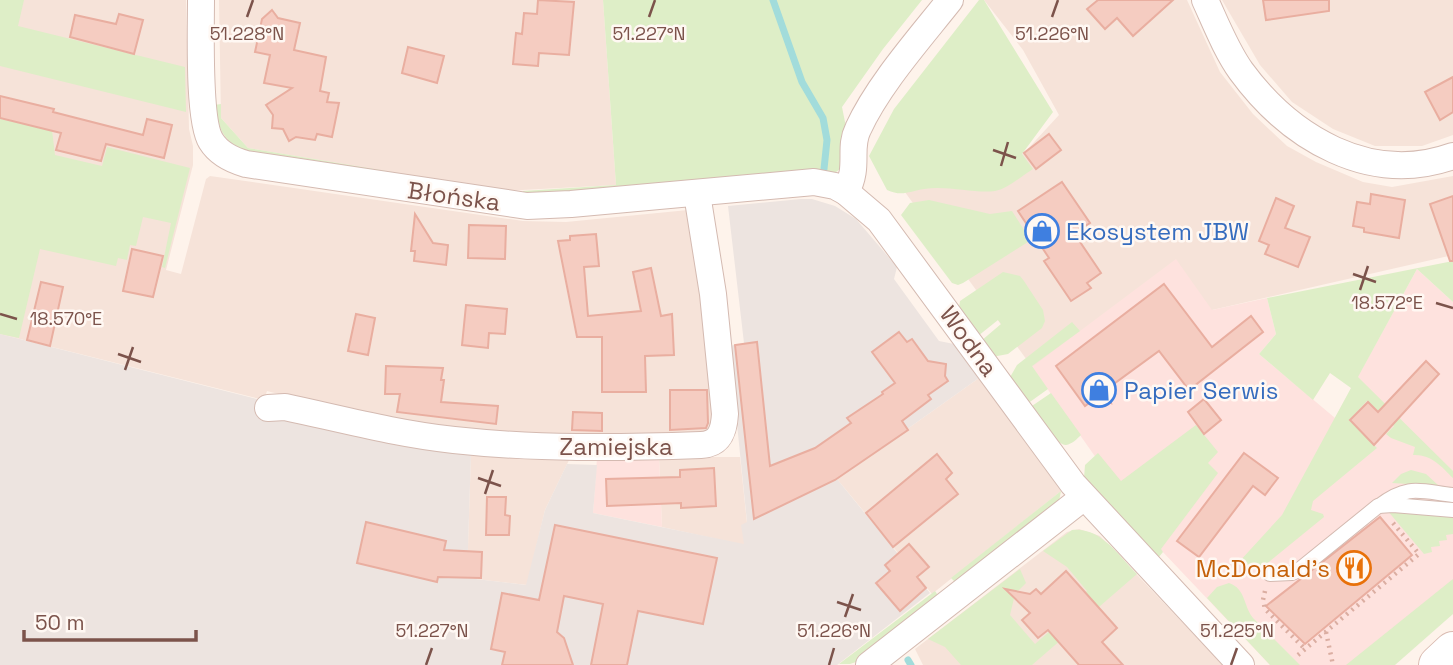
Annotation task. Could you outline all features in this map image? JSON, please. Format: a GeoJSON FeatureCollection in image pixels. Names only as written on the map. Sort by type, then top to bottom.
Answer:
{"type":"FeatureCollection","features":[{"type":"Feature","properties":{"kind":"street","name":"Błońska"},"geometry":{"type":"LineString","coordinates":[[201,0],[203,116],[206,130],[216,147],[234,160],[270,168],[520,205],[572,204],[814,183],[835,186],[846,192]]}},
{"type":"Feature","properties":{"kind":"street"},"geometry":{"type":"LineString","coordinates":[[846,192],[854,175],[854,144],[858,128],[900,64],[950,0]]}},
{"type":"Feature","properties":{"kind":"street"},"geometry":{"type":"LineString","coordinates":[[1205,0],[1222,38],[1259,94],[1282,117],[1309,136],[1335,152],[1361,161],[1393,165],[1421,164],[1453,156]]}},
{"type":"Feature","properties":{"kind":"street","name":"Wodna"},"geometry":{"type":"LineString","coordinates":[[846,192],[866,207],[900,246],[1043,445],[1084,497],[1241,665]]}},
{"type":"Feature","properties":{"kind":"street","name":"Zamiejska"},"geometry":{"type":"LineString","coordinates":[[268,408],[285,407],[459,441],[587,448],[701,445],[715,442],[721,435],[725,414],[713,294],[697,194]]}},
{"type":"Feature","properties":{"kind":"street"},"geometry":{"type":"LineString","coordinates":[[869,665],[1084,497]]}},
{"type":"Feature","properties":{"kind":"street"},"geometry":{"type":"LineString","coordinates":[[1438,665],[1453,651]]}},
{"type":"Feature","properties":{"kind":"lane"},"geometry":{"type":"LineString","coordinates":[[1270,575],[1300,570],[1378,506],[1400,492],[1453,495]]}},
{"type":"Feature","properties":{"kind":"lane"},"geometry":{"type":"LineString","coordinates":[[1378,506],[1453,510]]}},
{"type":"Feature","properties":{"kind":"path"},"geometry":{"type":"LineString","coordinates":[[1298,655],[1419,554],[1378,506]]}},
{"type":"Feature","properties":{"kind":"path"},"geometry":{"type":"LineString","coordinates":[[1256,583],[1266,592],[1263,600],[1265,609],[1306,649]]}},
{"type":"Feature","properties":{"kind":"path"},"geometry":{"type":"LineString","coordinates":[[1326,632],[1333,665]]}},
{"type":"Feature","properties":{"kind":"shaded area"},"geometry":{"type":"Polygon","coordinates":[[[0,0],[186,0],[189,129],[193,165],[166,270],[181,274],[206,179],[210,176],[523,221],[566,222],[688,210],[711,332],[716,431],[601,439],[464,431],[267,391],[264,400],[0,334],[0,0]]]}},
{"type":"Feature","properties":{"kind":"shaded area"},"geometry":{"type":"Polygon","coordinates":[[[219,0],[603,0],[616,185],[505,191],[248,148],[221,118],[219,0]]]}},
{"type":"Feature","properties":{"kind":"shaded area"},"geometry":{"type":"Polygon","coordinates":[[[984,0],[1187,0],[1220,72],[1253,114],[1287,146],[1363,182],[1392,187],[1453,176],[1453,255],[1212,310],[1032,367],[886,166],[1024,153],[1059,115],[1023,50],[984,0]]]}},
{"type":"Feature","properties":{"kind":"shaded area"},"geometry":{"type":"Polygon","coordinates":[[[1222,0],[1453,0],[1453,135],[1422,146],[1375,146],[1333,129],[1292,102],[1260,65],[1222,0]]]}},
{"type":"Feature","properties":{"kind":"shaded area"},"geometry":{"type":"Polygon","coordinates":[[[812,199],[835,206],[856,219],[897,267],[894,279],[939,341],[954,344],[979,378],[837,479],[930,593],[837,665],[0,665],[0,334],[471,453],[467,578],[526,585],[545,510],[567,464],[597,465],[593,513],[744,544],[741,525],[747,522],[729,346],[744,343],[728,206],[812,199]]]}},
{"type":"Feature","properties":{"kind":"shaded area"},"geometry":{"type":"Polygon","coordinates":[[[1176,259],[1212,310],[1267,298],[1276,334],[1259,354],[1335,418],[1417,269],[1453,302],[1453,596],[1354,665],[1270,665],[1161,550],[1032,367],[1176,259]]]}},
{"type":"Feature","properties":{"kind":"shaded area"},"geometry":{"type":"Polygon","coordinates":[[[979,378],[1061,491],[932,594],[837,479],[979,378]]]}},
{"type":"Feature","properties":{"kind":"shaded area"},"geometry":{"type":"Polygon","coordinates":[[[471,453],[570,458],[545,510],[527,585],[467,578],[471,453]]]}},
{"type":"Feature","properties":{"kind":"shaded area"},"geometry":{"type":"Polygon","coordinates":[[[659,457],[740,457],[747,523],[744,545],[662,527],[659,457]]]}},
{"type":"Feature","properties":{"kind":"shaded area"},"geometry":{"type":"Polygon","coordinates":[[[659,457],[662,527],[593,513],[597,458],[659,457]]]}},
{"type":"Feature","properties":{"kind":"shaded area"},"geometry":{"type":"Polygon","coordinates":[[[1079,529],[1100,536],[1223,665],[923,665],[915,649],[1067,532],[1079,529]]]}},
{"type":"Feature","properties":{"kind":"green space"},"geometry":{"type":"Polygon","coordinates":[[[0,0],[24,0],[18,26],[185,67],[186,112],[0,66],[0,0]]]}},
{"type":"Feature","properties":{"kind":"green space"},"geometry":{"type":"Polygon","coordinates":[[[603,0],[922,0],[842,107],[846,127],[840,169],[836,172],[595,192],[523,194],[523,191],[616,185],[603,0]]]}},
{"type":"Feature","properties":{"kind":"green space"},"geometry":{"type":"Polygon","coordinates":[[[979,0],[984,0],[1053,112],[1022,154],[1033,169],[1010,185],[995,191],[933,188],[902,193],[887,190],[869,156],[894,109],[979,0]]]}},
{"type":"Feature","properties":{"kind":"green space"},"geometry":{"type":"Polygon","coordinates":[[[221,104],[221,118],[248,148],[470,185],[250,153],[224,135],[214,105],[221,104]]]}},
{"type":"Feature","properties":{"kind":"green space"},"geometry":{"type":"Polygon","coordinates":[[[0,119],[52,130],[55,155],[102,166],[107,147],[190,168],[165,268],[162,267],[171,223],[143,217],[136,246],[130,245],[127,260],[118,258],[116,266],[40,249],[19,338],[0,334],[0,119]]]}},
{"type":"Feature","properties":{"kind":"green space"},"geometry":{"type":"Polygon","coordinates":[[[929,200],[990,214],[1012,211],[1026,233],[1024,236],[1028,242],[963,283],[952,283],[901,215],[910,203],[929,200]]]}},
{"type":"Feature","properties":{"kind":"green space"},"geometry":{"type":"Polygon","coordinates":[[[1453,261],[1453,302],[1417,269],[1358,377],[1453,471],[1453,478],[1430,459],[1413,455],[1415,447],[1386,434],[1394,426],[1367,401],[1349,420],[1377,448],[1313,501],[1311,510],[1323,514],[1324,517],[1264,566],[1238,563],[1282,515],[1351,388],[1330,373],[1313,400],[1259,354],[1276,334],[1267,298],[1453,261]]]}},
{"type":"Feature","properties":{"kind":"green space"},"geometry":{"type":"Polygon","coordinates":[[[1003,272],[1020,276],[1043,310],[1045,321],[1042,328],[1008,354],[992,357],[981,341],[1001,324],[998,320],[978,336],[959,308],[960,301],[1003,272]]]}},
{"type":"Feature","properties":{"kind":"green space"},"geometry":{"type":"Polygon","coordinates":[[[1072,322],[1080,331],[1032,366],[1048,389],[1027,404],[1009,379],[1017,365],[1072,322]]]}},
{"type":"Feature","properties":{"kind":"green space"},"geometry":{"type":"Polygon","coordinates":[[[1051,393],[1081,435],[1066,445],[1052,436],[1029,408],[1051,393]]]}},
{"type":"Feature","properties":{"kind":"green space"},"geometry":{"type":"Polygon","coordinates":[[[1196,425],[1218,452],[1208,463],[1218,473],[1161,549],[1163,552],[1158,558],[1084,478],[1085,465],[1098,453],[1121,481],[1196,425]]]}},
{"type":"Feature","properties":{"kind":"green space"},"geometry":{"type":"Polygon","coordinates":[[[1411,470],[1426,474],[1439,486],[1392,483],[1401,474],[1411,470]]]}},
{"type":"Feature","properties":{"kind":"green space"},"geometry":{"type":"Polygon","coordinates":[[[1061,491],[1059,501],[956,583],[951,578],[1061,491]]]}},
{"type":"Feature","properties":{"kind":"green space"},"geometry":{"type":"Polygon","coordinates":[[[1387,510],[1453,516],[1453,534],[1446,535],[1447,540],[1439,541],[1440,546],[1431,547],[1432,552],[1424,554],[1387,510]]]}},
{"type":"Feature","properties":{"kind":"green space"},"geometry":{"type":"Polygon","coordinates":[[[1072,530],[1082,530],[1100,538],[1137,574],[1032,665],[961,665],[945,647],[928,639],[1020,569],[1026,583],[1015,594],[1010,615],[1035,644],[1072,612],[1069,607],[1087,591],[1067,567],[1043,551],[1072,530]]]}},
{"type":"Feature","properties":{"kind":"green space"},"geometry":{"type":"Polygon","coordinates":[[[1453,579],[1453,614],[1395,665],[1346,665],[1453,579]]]}},
{"type":"Feature","properties":{"kind":"green space"},"geometry":{"type":"Polygon","coordinates":[[[1229,583],[1239,589],[1253,618],[1300,665],[1270,665],[1207,598],[1217,587],[1229,583]]]}},
{"type":"Feature","properties":{"kind":"green space"},"geometry":{"type":"Polygon","coordinates":[[[935,591],[939,597],[856,662],[839,664],[935,591]]]}},
{"type":"Feature","properties":{"kind":"building"},"geometry":{"type":"Polygon","coordinates":[[[538,0],[574,2],[569,55],[539,53],[538,66],[513,64],[516,33],[522,34],[524,13],[537,14],[538,0]]]}},
{"type":"Feature","properties":{"kind":"building"},"geometry":{"type":"Polygon","coordinates":[[[1098,0],[1173,0],[1133,36],[1117,18],[1105,29],[1087,9],[1098,0]]]}},
{"type":"Feature","properties":{"kind":"building"},"geometry":{"type":"Polygon","coordinates":[[[1263,0],[1329,0],[1329,11],[1266,20],[1263,0]]]}},
{"type":"Feature","properties":{"kind":"building"},"geometry":{"type":"Polygon","coordinates":[[[272,10],[278,18],[300,23],[294,50],[326,57],[320,91],[329,93],[327,102],[339,103],[332,137],[317,134],[315,140],[296,137],[289,141],[283,129],[272,128],[273,115],[266,105],[292,88],[264,83],[270,55],[255,52],[262,19],[272,10]]]}},
{"type":"Feature","properties":{"kind":"building"},"geometry":{"type":"Polygon","coordinates":[[[119,14],[143,20],[134,54],[70,37],[75,15],[116,24],[119,14]]]}},
{"type":"Feature","properties":{"kind":"building"},"geometry":{"type":"Polygon","coordinates":[[[408,47],[444,56],[437,83],[402,73],[408,47]]]}},
{"type":"Feature","properties":{"kind":"building"},"geometry":{"type":"Polygon","coordinates":[[[1453,77],[1453,112],[1440,120],[1425,92],[1453,77]]]}},
{"type":"Feature","properties":{"kind":"building"},"geometry":{"type":"Polygon","coordinates":[[[0,96],[143,135],[147,119],[172,125],[164,158],[106,144],[101,161],[56,150],[61,133],[0,118],[0,96]]]}},
{"type":"Feature","properties":{"kind":"building"},"geometry":{"type":"Polygon","coordinates":[[[1049,134],[1061,150],[1036,169],[1024,153],[1049,134]]]}},
{"type":"Feature","properties":{"kind":"building"},"geometry":{"type":"Polygon","coordinates":[[[1062,182],[1090,223],[1074,233],[1101,273],[1087,283],[1091,288],[1071,301],[1044,261],[1049,258],[1018,211],[1062,182]]]}},
{"type":"Feature","properties":{"kind":"building"},"geometry":{"type":"Polygon","coordinates":[[[1371,194],[1405,200],[1399,238],[1364,232],[1364,228],[1353,226],[1357,202],[1370,204],[1371,194]]]}},
{"type":"Feature","properties":{"kind":"building"},"geometry":{"type":"Polygon","coordinates":[[[1453,196],[1453,261],[1450,261],[1430,204],[1453,196]]]}},
{"type":"Feature","properties":{"kind":"building"},"geometry":{"type":"Polygon","coordinates":[[[1276,198],[1294,206],[1285,228],[1310,237],[1298,267],[1265,254],[1269,245],[1259,241],[1276,198]]]}},
{"type":"Feature","properties":{"kind":"building"},"geometry":{"type":"Polygon","coordinates":[[[415,214],[433,243],[448,245],[446,265],[414,261],[415,251],[411,251],[415,214]]]}},
{"type":"Feature","properties":{"kind":"building"},"geometry":{"type":"Polygon","coordinates":[[[469,225],[506,226],[505,259],[468,258],[469,225]]]}},
{"type":"Feature","properties":{"kind":"building"},"geometry":{"type":"Polygon","coordinates":[[[596,234],[599,266],[584,267],[588,316],[641,311],[633,272],[651,268],[661,316],[672,314],[674,355],[645,356],[646,392],[602,392],[602,337],[577,337],[558,241],[570,240],[570,236],[596,234]]]}},
{"type":"Feature","properties":{"kind":"building"},"geometry":{"type":"Polygon","coordinates":[[[132,249],[163,256],[153,297],[123,291],[132,249]]]}},
{"type":"Feature","properties":{"kind":"building"},"geometry":{"type":"Polygon","coordinates":[[[41,282],[63,287],[50,346],[27,340],[41,282]]]}},
{"type":"Feature","properties":{"kind":"building"},"geometry":{"type":"Polygon","coordinates":[[[1164,284],[1212,347],[1251,316],[1263,332],[1189,390],[1159,351],[1107,389],[1111,403],[1097,397],[1085,406],[1056,366],[1164,284]]]}},
{"type":"Feature","properties":{"kind":"building"},"geometry":{"type":"Polygon","coordinates":[[[466,305],[507,309],[505,334],[489,333],[488,348],[462,345],[466,305]]]}},
{"type":"Feature","properties":{"kind":"building"},"geometry":{"type":"Polygon","coordinates":[[[356,314],[375,318],[368,355],[348,351],[356,314]]]}},
{"type":"Feature","properties":{"kind":"building"},"geometry":{"type":"Polygon","coordinates":[[[899,332],[907,342],[912,339],[928,361],[946,364],[945,376],[948,381],[928,395],[931,399],[902,421],[908,430],[835,480],[754,519],[735,345],[757,342],[770,466],[815,448],[851,423],[847,418],[895,383],[872,352],[899,332]]]}},
{"type":"Feature","properties":{"kind":"building"},"geometry":{"type":"Polygon","coordinates":[[[1426,361],[1439,374],[1374,445],[1350,420],[1368,402],[1378,412],[1426,361]]]}},
{"type":"Feature","properties":{"kind":"building"},"geometry":{"type":"Polygon","coordinates":[[[386,366],[443,368],[441,402],[498,406],[496,424],[397,412],[400,394],[385,394],[386,366]]]}},
{"type":"Feature","properties":{"kind":"building"},"geometry":{"type":"Polygon","coordinates":[[[670,390],[707,390],[706,428],[670,430],[670,390]]]}},
{"type":"Feature","properties":{"kind":"building"},"geometry":{"type":"Polygon","coordinates":[[[1204,399],[1221,420],[1204,434],[1188,412],[1204,399]]]}},
{"type":"Feature","properties":{"kind":"building"},"geometry":{"type":"Polygon","coordinates":[[[573,412],[602,413],[602,431],[572,430],[573,412]]]}},
{"type":"Feature","properties":{"kind":"building"},"geometry":{"type":"Polygon","coordinates":[[[1244,453],[1278,478],[1265,495],[1253,486],[1199,557],[1177,541],[1244,453]]]}},
{"type":"Feature","properties":{"kind":"building"},"geometry":{"type":"Polygon","coordinates":[[[937,454],[952,473],[946,479],[958,494],[893,547],[866,513],[937,454]]]}},
{"type":"Feature","properties":{"kind":"building"},"geometry":{"type":"Polygon","coordinates":[[[714,468],[716,506],[681,508],[681,503],[607,506],[606,479],[680,477],[680,470],[714,468]]]}},
{"type":"Feature","properties":{"kind":"building"},"geometry":{"type":"Polygon","coordinates":[[[487,497],[506,497],[505,515],[510,516],[509,535],[486,535],[487,497]]]}},
{"type":"Feature","properties":{"kind":"building","name":"McDonald's"},"geometry":{"type":"Polygon","coordinates":[[[1380,517],[1412,555],[1305,644],[1266,606],[1380,517]]]}},
{"type":"Feature","properties":{"kind":"building"},"geometry":{"type":"Polygon","coordinates":[[[366,522],[446,541],[444,550],[482,552],[481,578],[438,577],[437,582],[357,563],[366,522]]]}},
{"type":"Feature","properties":{"kind":"building"},"geometry":{"type":"Polygon","coordinates":[[[555,525],[717,558],[703,624],[638,611],[627,665],[591,665],[603,604],[564,596],[557,632],[564,638],[573,665],[502,665],[505,652],[491,649],[502,593],[539,600],[555,525]]]}},
{"type":"Feature","properties":{"kind":"building"},"geometry":{"type":"Polygon","coordinates":[[[909,544],[929,567],[917,577],[926,588],[900,611],[876,583],[890,571],[885,565],[909,544]]]}},
{"type":"Feature","properties":{"kind":"building"},"geometry":{"type":"Polygon","coordinates":[[[1066,571],[1117,628],[1102,642],[1123,665],[1079,665],[1048,630],[1038,638],[1022,620],[1030,613],[1005,589],[1030,594],[1036,589],[1041,594],[1066,571]]]}},
{"type":"Feature","properties":{"kind":"waterway"},"geometry":{"type":"LineString","coordinates":[[773,0],[802,82],[823,118],[827,140],[824,169]]}},
{"type":"Feature","properties":{"kind":"waterway"},"geometry":{"type":"LineString","coordinates":[[908,660],[911,665]]}},
{"type":"Feature","properties":{"kind":"place","name":"Ekosystem JBW"},"geometry":{"type":"Point","coordinates":[1042,231]}},
{"type":"Feature","properties":{"kind":"place","name":"Papier Serwis"},"geometry":{"type":"Point","coordinates":[1099,390]}},
{"type":"Feature","properties":{"kind":"place","name":"McDonald's"},"geometry":{"type":"Point","coordinates":[1354,568]}}]}
